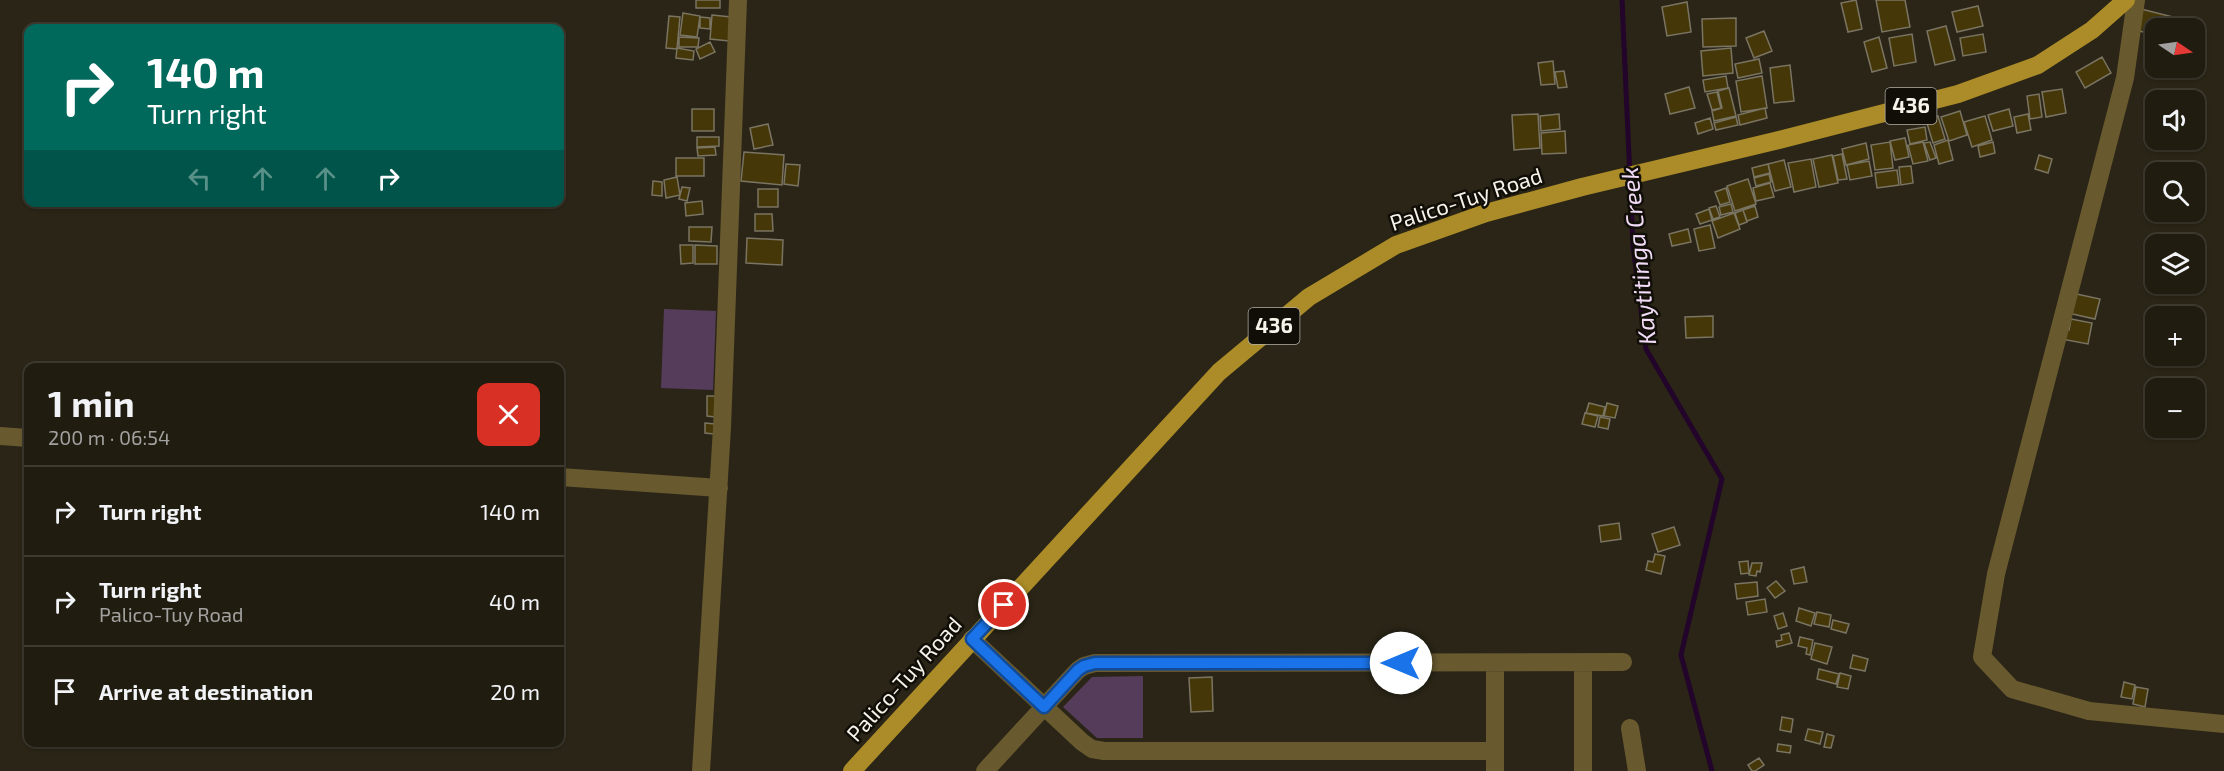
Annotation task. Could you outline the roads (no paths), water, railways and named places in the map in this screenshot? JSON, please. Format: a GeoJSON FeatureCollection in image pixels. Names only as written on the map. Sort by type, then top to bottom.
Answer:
{"type":"FeatureCollection","features":[{"type":"Feature","properties":{"kind":"main road","name":"Palico-Tuy Road"},"geometry":{"type":"LineString","coordinates":[[852,771],[1219,372],[1309,297],[1396,245],[1486,213],[1958,94],[2038,65],[2092,30],[2126,0]]}},
{"type":"Feature","properties":{"kind":"street"},"geometry":{"type":"LineString","coordinates":[[701,771],[719,489],[738,0]]}},
{"type":"Feature","properties":{"kind":"street"},"geometry":{"type":"LineString","coordinates":[[2136,0],[2125,78],[1996,574],[1982,657],[2012,689],[2089,711],[2224,724]]}},
{"type":"Feature","properties":{"kind":"street"},"geometry":{"type":"LineString","coordinates":[[0,436],[24,438]]}},
{"type":"Feature","properties":{"kind":"street"},"geometry":{"type":"LineString","coordinates":[[564,477],[719,489]]}},
{"type":"Feature","properties":{"kind":"street"},"geometry":{"type":"LineString","coordinates":[[972,639],[1092,749],[1104,751],[1495,751]]}},
{"type":"Feature","properties":{"kind":"street"},"geometry":{"type":"LineString","coordinates":[[985,771],[1078,670],[1095,663],[1623,662]]}},
{"type":"Feature","properties":{"kind":"street"},"geometry":{"type":"LineString","coordinates":[[1494,663],[1495,771]]}},
{"type":"Feature","properties":{"kind":"street"},"geometry":{"type":"LineString","coordinates":[[1583,663],[1583,771]]}},
{"type":"Feature","properties":{"kind":"street"},"geometry":{"type":"LineString","coordinates":[[1630,728],[1637,771]]}},
{"type":"Feature","properties":{"kind":"waterway","name":"Kaytitinga Creek"},"geometry":{"type":"LineString","coordinates":[[1622,0],[1633,245],[1646,349],[1722,479],[1681,655],[1712,771]]}}]}
